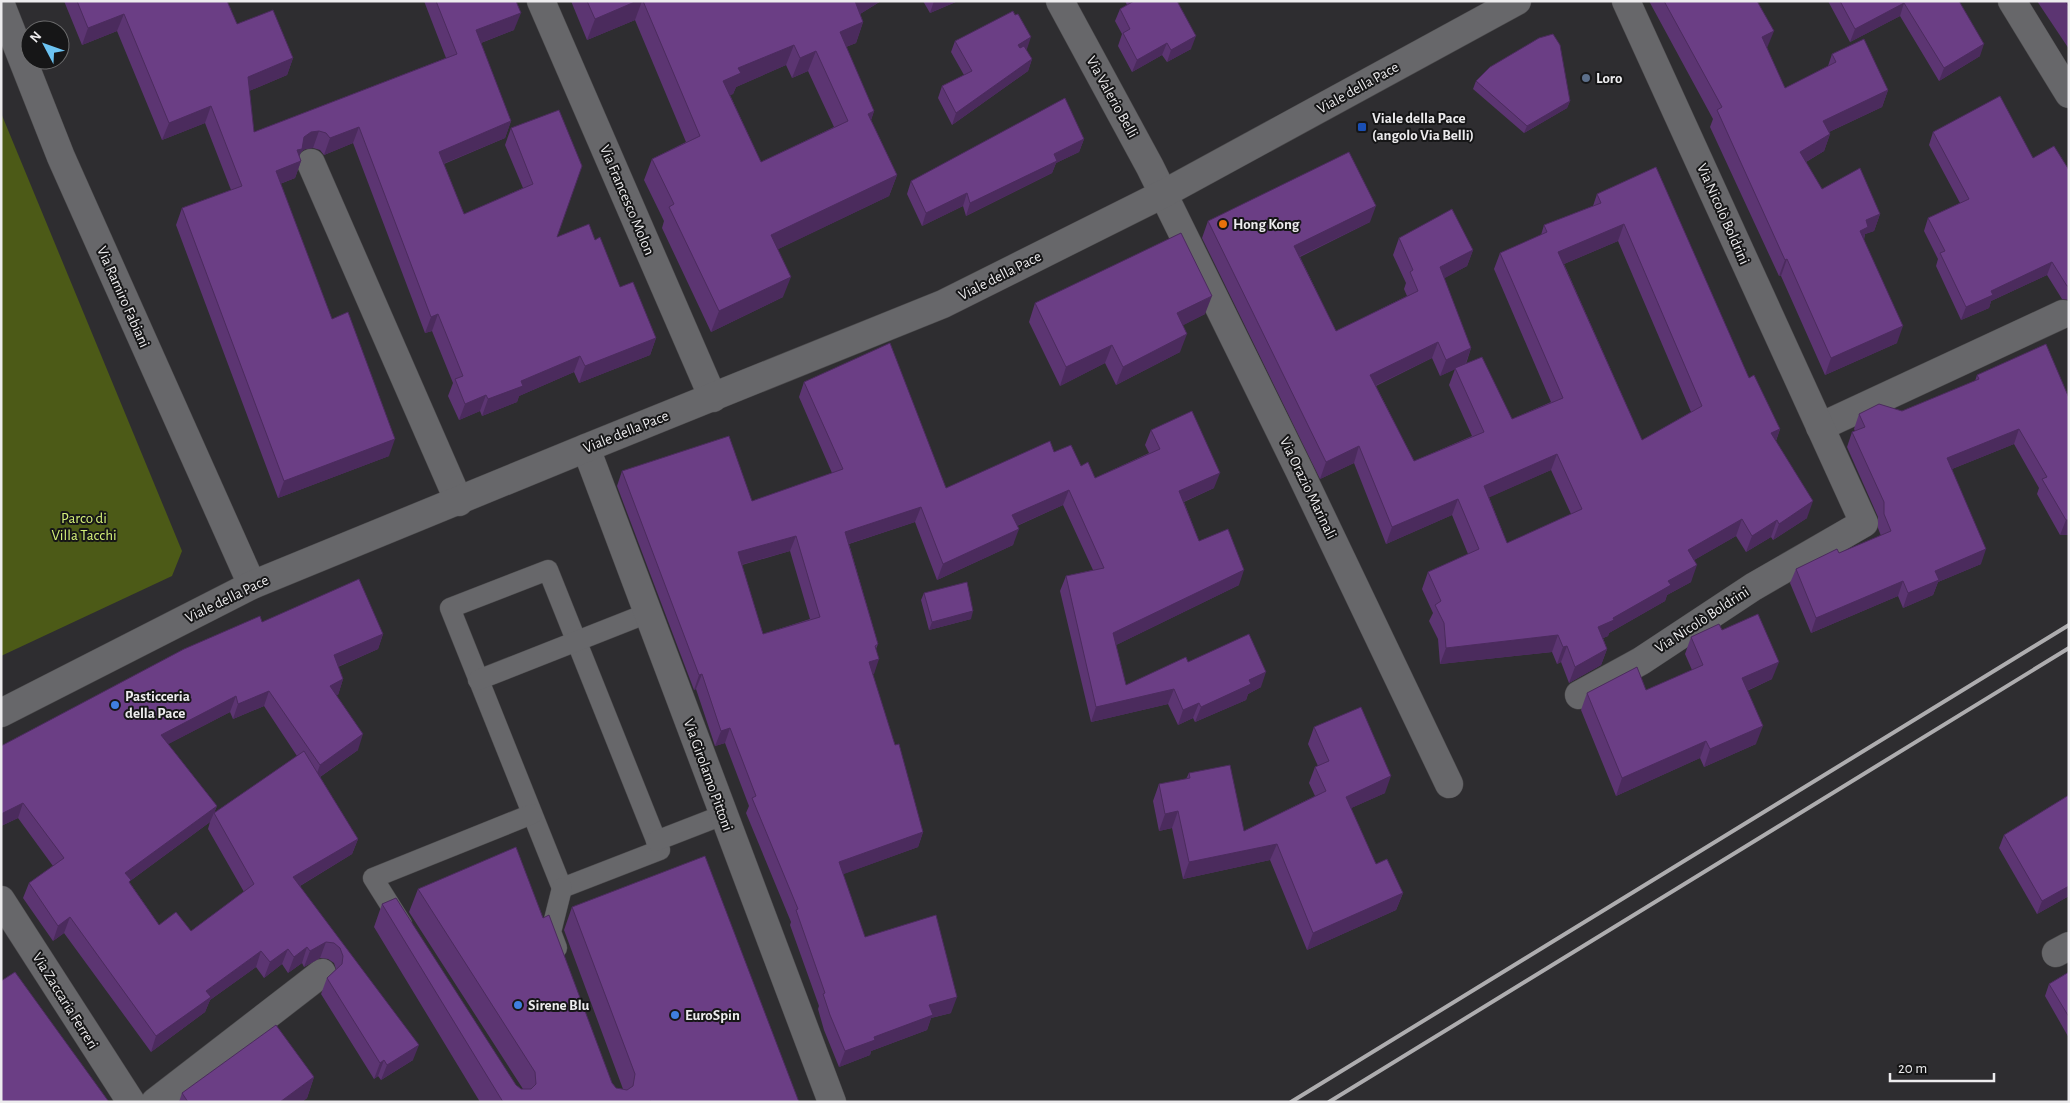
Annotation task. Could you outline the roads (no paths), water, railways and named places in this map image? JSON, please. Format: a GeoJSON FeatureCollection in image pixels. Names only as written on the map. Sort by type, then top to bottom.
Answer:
{"type":"FeatureCollection","features":[{"type":"Feature","properties":{"kind":"street","name":"Via Francesco Molon"},"geometry":{"type":"LineString","coordinates":[[541,1],[713,398]]}},
{"type":"Feature","properties":{"kind":"street","name":"Via Valerio Belli"},"geometry":{"type":"LineString","coordinates":[[1060,1],[1163,194]]}},
{"type":"Feature","properties":{"kind":"street","name":"Viale della Pace"},"geometry":{"type":"LineString","coordinates":[[1,713],[252,585],[943,304],[1163,194],[1517,1]]}},
{"type":"Feature","properties":{"kind":"street","name":"Via Nicolò Boldrini"},"geometry":{"type":"LineString","coordinates":[[1579,695],[1641,661],[1753,587],[1864,523],[1626,1]]}},
{"type":"Feature","properties":{"kind":"street"},"geometry":{"type":"LineString","coordinates":[[2012,1],[2069,94]]}},
{"type":"Feature","properties":{"kind":"street","name":"Via Ramiro Fabiani"},"geometry":{"type":"LineString","coordinates":[[1,5],[61,157],[252,585]]}},
{"type":"Feature","properties":{"kind":"street"},"geometry":{"type":"LineString","coordinates":[[311,163],[460,502]]}},
{"type":"Feature","properties":{"kind":"street","name":"Via Orazio Marinali"},"geometry":{"type":"LineString","coordinates":[[1163,194],[1299,470],[1450,784]]}},
{"type":"Feature","properties":{"kind":"street"},"geometry":{"type":"LineString","coordinates":[[1820,427],[2063,314]]}},
{"type":"Feature","properties":{"kind":"street","name":"Via Girolamo Pittoni"},"geometry":{"type":"LineString","coordinates":[[586,448],[832,1102]]}},
{"type":"Feature","properties":{"kind":"street","name":"Via Zaccaria Ferreri"},"geometry":{"type":"LineString","coordinates":[[1,900],[131,1102]]}},
{"type":"Feature","properties":{"kind":"street"},"geometry":{"type":"LineString","coordinates":[[155,1102],[322,973]]}},
{"type":"Feature","properties":{"kind":"lane"},"geometry":{"type":"LineString","coordinates":[[562,888],[660,850],[548,570],[450,608],[562,888],[550,932],[564,967]]}},
{"type":"Feature","properties":{"kind":"lane"},"geometry":{"type":"LineString","coordinates":[[478,680],[648,613]]}},
{"type":"Feature","properties":{"kind":"lane"},"geometry":{"type":"LineString","coordinates":[[410,936],[373,878],[532,814]]}},
{"type":"Feature","properties":{"kind":"lane"},"geometry":{"type":"LineString","coordinates":[[656,841],[723,815]]}},
{"type":"Feature","properties":{"kind":"railway"},"geometry":{"type":"LineString","coordinates":[[1291,1102],[2069,625]]}},
{"type":"Feature","properties":{"kind":"railway"},"geometry":{"type":"LineString","coordinates":[[1329,1102],[2069,648]]}},
{"type":"Feature","properties":{"kind":"place","name":"Loro"},"geometry":{"type":"Point","coordinates":[1586,78]}},
{"type":"Feature","properties":{"kind":"place","name":"Viale della Pace (angolo Via Belli)"},"geometry":{"type":"Point","coordinates":[1362,127]}},
{"type":"Feature","properties":{"kind":"place","name":"Hong Kong"},"geometry":{"type":"Point","coordinates":[1223,224]}},
{"type":"Feature","properties":{"kind":"place","name":"Pasticceria della Pace"},"geometry":{"type":"Point","coordinates":[115,705]}},
{"type":"Feature","properties":{"kind":"place","name":"Sirene Blu"},"geometry":{"type":"Point","coordinates":[518,1005]}},
{"type":"Feature","properties":{"kind":"place","name":"EuroSpin"},"geometry":{"type":"Point","coordinates":[675,1015]}},
{"type":"Feature","properties":{"kind":"park label","name":"Parco di Villa Tacchi"},"geometry":{"type":"Point","coordinates":[84,526]}}]}
